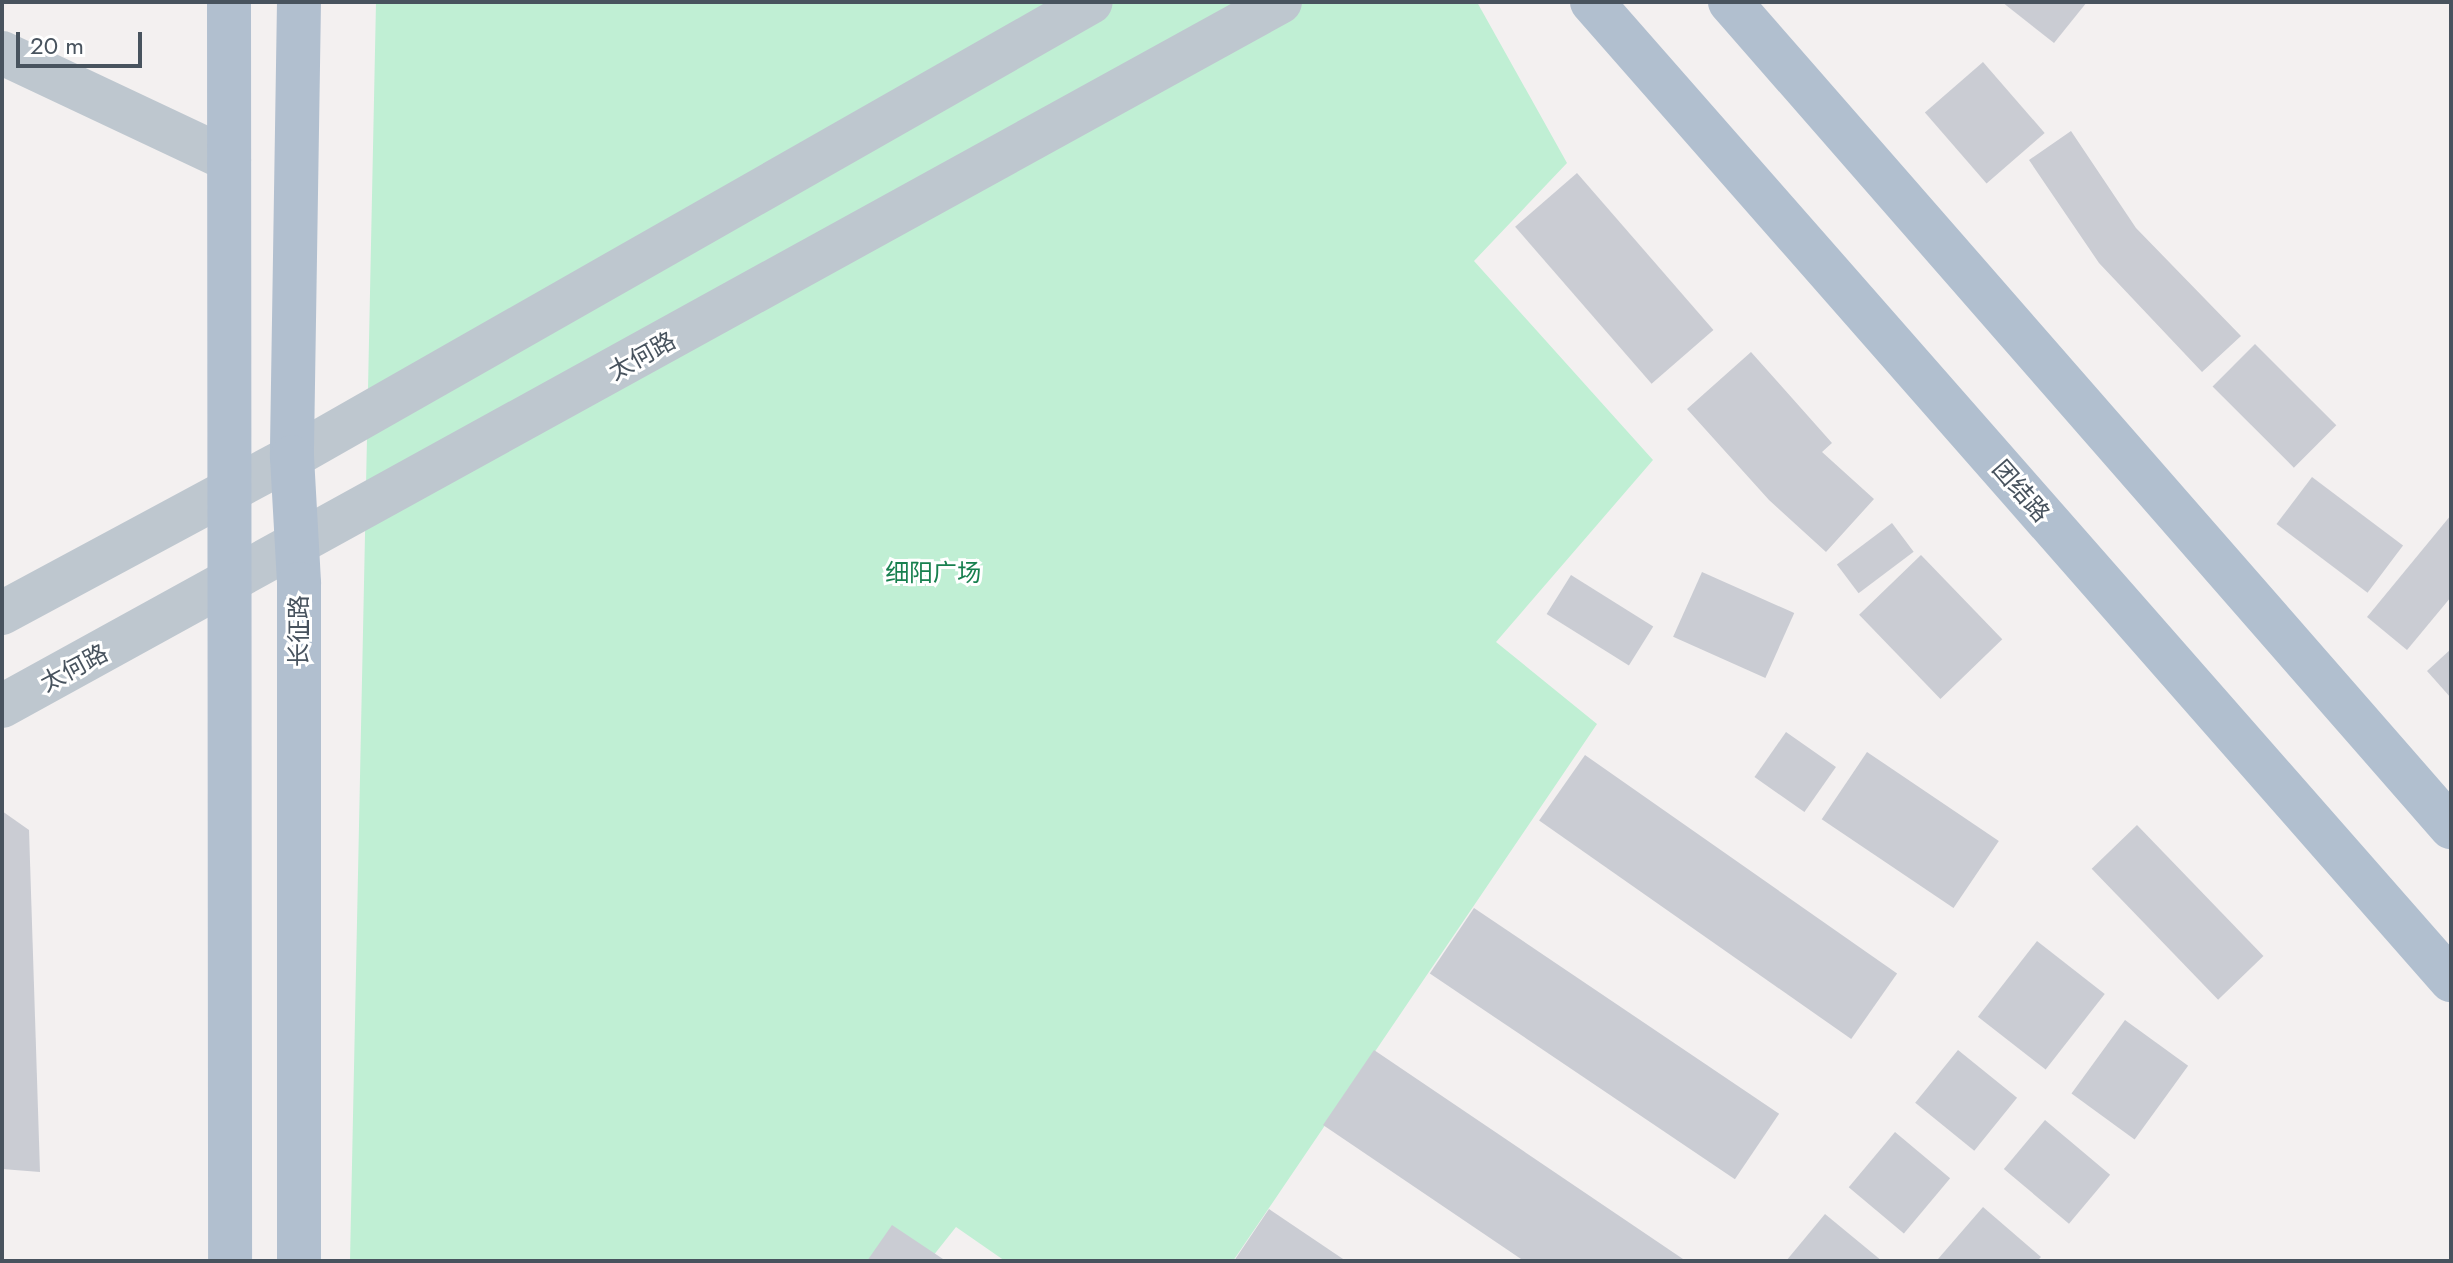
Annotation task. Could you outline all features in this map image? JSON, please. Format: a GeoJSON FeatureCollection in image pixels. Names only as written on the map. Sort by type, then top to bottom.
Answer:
{"type":"FeatureCollection","features":[{"type":"Feature","properties":{"kind":"main road"},"geometry":{"type":"LineString","coordinates":[[229,2],[230,1261]]}},
{"type":"Feature","properties":{"kind":"main road","name":"长征路"},"geometry":{"type":"LineString","coordinates":[[299,2],[292,457],[298,546],[299,1261]]}},
{"type":"Feature","properties":{"kind":"main road","name":"团结路"},"geometry":{"type":"LineString","coordinates":[[1592,2],[2451,980]]}},
{"type":"Feature","properties":{"kind":"main road"},"geometry":{"type":"LineString","coordinates":[[1730,2],[2451,827]]}},
{"type":"Feature","properties":{"kind":"street"},"geometry":{"type":"LineString","coordinates":[[2,613],[292,457],[1091,2]]}},
{"type":"Feature","properties":{"kind":"street","name":"太何路"},"geometry":{"type":"LineString","coordinates":[[2,706],[298,546],[1280,2]]}},
{"type":"Feature","properties":{"kind":"street"},"geometry":{"type":"LineString","coordinates":[[2,53],[229,160]]}},
{"type":"Feature","properties":{"kind":"green space","name":"细阳广场"},"geometry":{"type":"Polygon","coordinates":[[[376,2],[1477,2],[1567,163],[1474,261],[1653,460],[1496,642],[1597,724],[1233,1261],[1005,1261],[956,1227],[929,1261],[350,1261],[376,2]]]}},
{"type":"Feature","properties":{"kind":"building"},"geometry":{"type":"Polygon","coordinates":[[[2002,2],[2087,2],[2054,43],[2002,2]]]}},
{"type":"Feature","properties":{"kind":"building"},"geometry":{"type":"Polygon","coordinates":[[[1983,62],[2045,133],[1987,183],[1925,113],[1983,62]]]}},
{"type":"Feature","properties":{"kind":"building"},"geometry":{"type":"Polygon","coordinates":[[[2071,131],[2136,228],[2241,336],[2202,372],[2099,263],[2029,160],[2071,131]]]}},
{"type":"Feature","properties":{"kind":"building"},"geometry":{"type":"Polygon","coordinates":[[[1577,173],[1713,330],[1652,384],[1515,227],[1577,173]]]}},
{"type":"Feature","properties":{"kind":"building"},"geometry":{"type":"Polygon","coordinates":[[[2255,344],[2336,425],[2294,468],[2213,386],[2255,344]]]}},
{"type":"Feature","properties":{"kind":"building"},"geometry":{"type":"Polygon","coordinates":[[[1751,352],[1832,443],[1822,452],[1874,499],[1826,552],[1769,500],[1687,409],[1751,352]]]}},
{"type":"Feature","properties":{"kind":"building"},"geometry":{"type":"Polygon","coordinates":[[[2312,477],[2403,546],[2368,593],[2276,524],[2312,477]]]}},
{"type":"Feature","properties":{"kind":"building"},"geometry":{"type":"Polygon","coordinates":[[[2451,515],[2451,597],[2407,650],[2367,617],[2451,515]]]}},
{"type":"Feature","properties":{"kind":"building"},"geometry":{"type":"Polygon","coordinates":[[[1892,523],[1914,552],[1859,593],[1837,565],[1892,523]]]}},
{"type":"Feature","properties":{"kind":"building"},"geometry":{"type":"Polygon","coordinates":[[[1921,555],[2002,639],[1940,699],[1859,615],[1921,555]]]}},
{"type":"Feature","properties":{"kind":"building"},"geometry":{"type":"Polygon","coordinates":[[[1702,572],[1794,613],[1765,678],[1673,637],[1702,572]]]}},
{"type":"Feature","properties":{"kind":"building"},"geometry":{"type":"Polygon","coordinates":[[[1571,575],[1653,626],[1629,665],[1547,614],[1571,575]]]}},
{"type":"Feature","properties":{"kind":"building"},"geometry":{"type":"Polygon","coordinates":[[[2451,649],[2451,698],[2427,671],[2451,649]]]}},
{"type":"Feature","properties":{"kind":"building"},"geometry":{"type":"Polygon","coordinates":[[[1786,732],[1836,767],[1804,812],[1754,777],[1786,732]]]}},
{"type":"Feature","properties":{"kind":"building"},"geometry":{"type":"Polygon","coordinates":[[[1867,752],[1999,841],[1954,908],[1822,819],[1867,752]]]}},
{"type":"Feature","properties":{"kind":"building"},"geometry":{"type":"Polygon","coordinates":[[[1585,755],[1897,974],[1851,1039],[1539,821],[1585,755]]]}},
{"type":"Feature","properties":{"kind":"building"},"geometry":{"type":"Polygon","coordinates":[[[2,811],[29,830],[40,1172],[2,1169],[2,811]]]}},
{"type":"Feature","properties":{"kind":"building"},"geometry":{"type":"Polygon","coordinates":[[[2137,825],[2263,956],[2218,1000],[2092,869],[2137,825]]]}},
{"type":"Feature","properties":{"kind":"building"},"geometry":{"type":"Polygon","coordinates":[[[1474,908],[1779,1114],[1735,1179],[1430,973],[1474,908]]]}},
{"type":"Feature","properties":{"kind":"building"},"geometry":{"type":"Polygon","coordinates":[[[2037,941],[2105,994],[2046,1070],[1978,1017],[2037,941]]]}},
{"type":"Feature","properties":{"kind":"building"},"geometry":{"type":"Polygon","coordinates":[[[2125,1020],[2188,1066],[2135,1139],[2072,1094],[2125,1020]]]}},
{"type":"Feature","properties":{"kind":"building"},"geometry":{"type":"Polygon","coordinates":[[[1374,1050],[1683,1259],[1524,1261],[1323,1125],[1374,1050]]]}},
{"type":"Feature","properties":{"kind":"building"},"geometry":{"type":"Polygon","coordinates":[[[1958,1050],[2017,1098],[1974,1151],[1915,1103],[1958,1050]]]}},
{"type":"Feature","properties":{"kind":"building"},"geometry":{"type":"Polygon","coordinates":[[[2045,1120],[2110,1175],[2069,1224],[2004,1169],[2045,1120]]]}},
{"type":"Feature","properties":{"kind":"building"},"geometry":{"type":"Polygon","coordinates":[[[1895,1132],[1950,1178],[1904,1233],[1849,1187],[1895,1132]]]}},
{"type":"Feature","properties":{"kind":"building"},"geometry":{"type":"Polygon","coordinates":[[[1983,1207],[2041,1257],[2037,1261],[1938,1259],[1983,1207]]]}},
{"type":"Feature","properties":{"kind":"building"},"geometry":{"type":"Polygon","coordinates":[[[1269,1209],[1346,1261],[1234,1261],[1269,1209]]]}},
{"type":"Feature","properties":{"kind":"building"},"geometry":{"type":"Polygon","coordinates":[[[1825,1214],[1882,1261],[1786,1261],[1825,1214]]]}},
{"type":"Feature","properties":{"kind":"building"},"geometry":{"type":"Polygon","coordinates":[[[892,1225],[946,1261],[867,1261],[892,1225]]]}}]}
